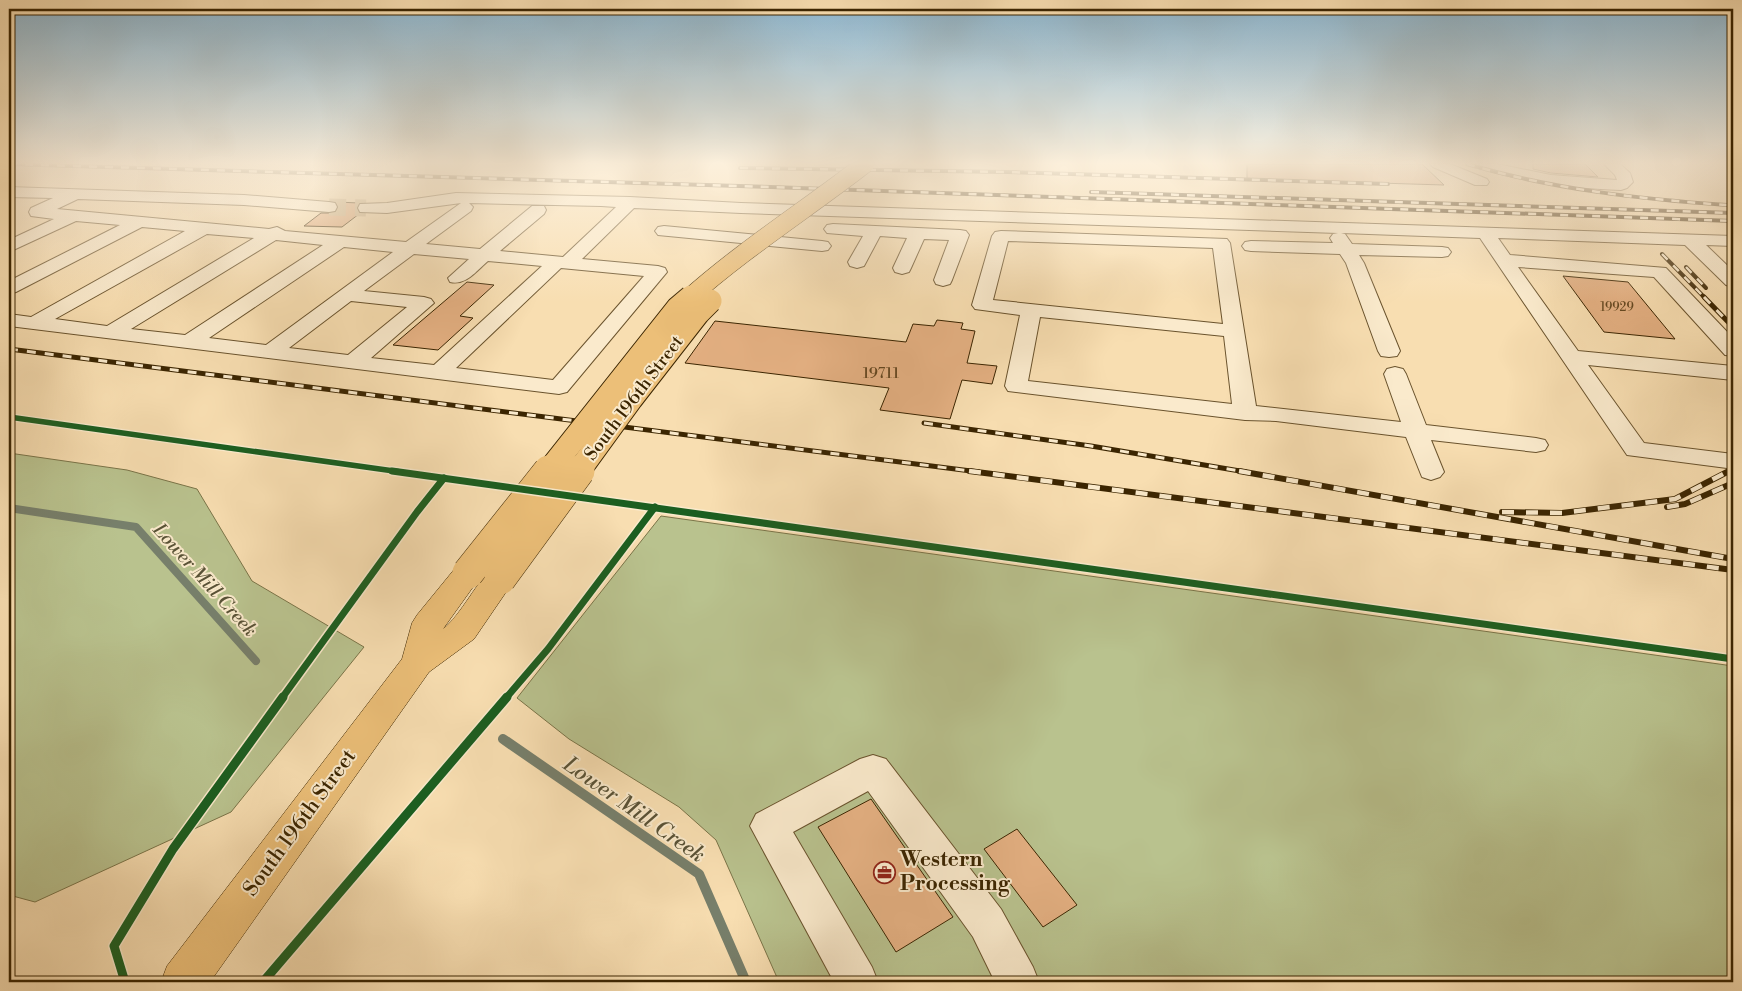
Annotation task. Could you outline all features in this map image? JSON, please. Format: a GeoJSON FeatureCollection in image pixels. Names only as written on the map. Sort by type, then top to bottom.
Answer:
{"type":"FeatureCollection","features":[{"type":"Feature","properties":{"kind":"main road","name":"South 196th Street"},"geometry":{"type":"LineString","coordinates":[[183,982],[416,663],[428,623],[678,308],[724,267],[804,210]]}},
{"type":"Feature","properties":{"kind":"main road","name":"South 196th Street"},"geometry":{"type":"LineString","coordinates":[[416,663],[463,631],[698,313],[741,269],[825,210]]}},
{"type":"Feature","properties":{"kind":"street"},"geometry":{"type":"LineString","coordinates":[[9,320],[559,387],[658,272],[37,212],[41,210]]}},
{"type":"Feature","properties":{"kind":"street"},"geometry":{"type":"LineString","coordinates":[[9,288],[162,210]]}},
{"type":"Feature","properties":{"kind":"street"},"geometry":{"type":"LineString","coordinates":[[34,323],[237,210]]}},
{"type":"Feature","properties":{"kind":"street"},"geometry":{"type":"LineString","coordinates":[[111,332],[272,235],[317,210]]}},
{"type":"Feature","properties":{"kind":"street"},"geometry":{"type":"LineString","coordinates":[[270,352],[461,210]]}},
{"type":"Feature","properties":{"kind":"street"},"geometry":{"type":"LineString","coordinates":[[456,278],[538,210]]}},
{"type":"Feature","properties":{"kind":"street"},"geometry":{"type":"LineString","coordinates":[[439,372],[621,210]]}},
{"type":"Feature","properties":{"kind":"street"},"geometry":{"type":"LineString","coordinates":[[704,210],[738,214],[841,211],[1044,227],[1178,242],[1221,243],[1245,413]]}},
{"type":"Feature","properties":{"kind":"street"},"geometry":{"type":"LineString","coordinates":[[664,231],[818,253],[833,229],[841,211]]}},
{"type":"Feature","properties":{"kind":"street"},"geometry":{"type":"LineString","coordinates":[[9,248],[74,216]]}},
{"type":"Feature","properties":{"kind":"street"},"geometry":{"type":"LineString","coordinates":[[1170,221],[1178,242]]}},
{"type":"Feature","properties":{"kind":"street"},"geometry":{"type":"LineString","coordinates":[[1234,331],[982,305],[1001,236],[1044,227],[1170,221],[1733,241]]}},
{"type":"Feature","properties":{"kind":"street"},"geometry":{"type":"LineString","coordinates":[[1332,227],[1355,263],[1389,351]]}},
{"type":"Feature","properties":{"kind":"street"},"geometry":{"type":"LineString","coordinates":[[833,229],[960,235],[943,280]]}},
{"type":"Feature","properties":{"kind":"street"},"geometry":{"type":"LineString","coordinates":[[857,262],[874,231]]}},
{"type":"Feature","properties":{"kind":"street"},"geometry":{"type":"LineString","coordinates":[[1485,232],[1636,450],[1727,460]]}},
{"type":"Feature","properties":{"kind":"street"},"geometry":{"type":"LineString","coordinates":[[902,268],[918,233]]}},
{"type":"Feature","properties":{"kind":"street"},"geometry":{"type":"LineString","coordinates":[[1689,239],[1733,281]]}},
{"type":"Feature","properties":{"kind":"street"},"geometry":{"type":"LineString","coordinates":[[189,342],[341,241]]}},
{"type":"Feature","properties":{"kind":"street"},"geometry":{"type":"LineString","coordinates":[[1251,246],[1442,252]]}},
{"type":"Feature","properties":{"kind":"street"},"geometry":{"type":"LineString","coordinates":[[1504,260],[1659,272],[1733,350]]}},
{"type":"Feature","properties":{"kind":"street"},"geometry":{"type":"LineString","coordinates":[[347,294],[424,303],[353,362]]}},
{"type":"Feature","properties":{"kind":"street"},"geometry":{"type":"LineString","coordinates":[[1031,310],[1016,386],[1536,445]]}},
{"type":"Feature","properties":{"kind":"street"},"geometry":{"type":"LineString","coordinates":[[1572,358],[1733,373]]}},
{"type":"Feature","properties":{"kind":"street"},"geometry":{"type":"LineString","coordinates":[[1395,374],[1431,472]]}},
{"type":"Feature","properties":{"kind":"street"},"geometry":{"type":"LineString","coordinates":[[858,982],[769,826],[873,770],[987,923],[1018,982]]}},
{"type":"Feature","properties":{"kind":"green space"},"geometry":{"type":"Polygon","coordinates":[[[9,453],[127,470],[197,489],[252,581],[364,647],[231,812],[35,902],[9,895],[9,453]]]}},
{"type":"Feature","properties":{"kind":"green space"},"geometry":{"type":"Polygon","coordinates":[[[661,516],[1733,666],[1733,982],[779,982],[716,840],[679,807],[569,739],[517,698],[661,516]]]}},
{"type":"Feature","properties":{"kind":"building"},"geometry":{"type":"Polygon","coordinates":[[[337,210],[357,210],[359,214],[342,227],[304,226],[321,213],[335,213],[337,210]]]}},
{"type":"Feature","properties":{"kind":"building"},"geometry":{"type":"Polygon","coordinates":[[[1563,276],[1628,282],[1675,339],[1604,332],[1563,276]]]}},
{"type":"Feature","properties":{"kind":"building"},"geometry":{"type":"Polygon","coordinates":[[[467,282],[494,285],[460,316],[473,318],[438,350],[393,345],[467,282]]]}},
{"type":"Feature","properties":{"kind":"building"},"geometry":{"type":"Polygon","coordinates":[[[937,320],[963,323],[961,329],[975,331],[967,363],[997,366],[992,384],[962,380],[950,419],[880,410],[889,388],[685,363],[715,321],[906,342],[913,324],[934,326],[937,320]]]}},
{"type":"Feature","properties":{"kind":"building","name":"Western Processing"},"geometry":{"type":"Polygon","coordinates":[[[871,799],[953,917],[896,952],[818,827],[871,799]]]}},
{"type":"Feature","properties":{"kind":"building"},"geometry":{"type":"Polygon","coordinates":[[[1017,829],[1077,905],[1043,927],[984,849],[1017,829]]]}},
{"type":"Feature","properties":{"kind":"waterway","name":"Lower Mill Creek"},"geometry":{"type":"LineString","coordinates":[[9,508],[136,527],[256,661]]}},
{"type":"Feature","properties":{"kind":"waterway","name":"Lower Mill Creek"},"geometry":{"type":"LineString","coordinates":[[503,739],[699,874],[746,982]]}},
{"type":"Feature","properties":{"kind":"railway"},"geometry":{"type":"LineString","coordinates":[[1429,210],[1733,221]]}},
{"type":"Feature","properties":{"kind":"railway"},"geometry":{"type":"LineString","coordinates":[[1649,210],[1733,213]]}},
{"type":"Feature","properties":{"kind":"railway"},"geometry":{"type":"LineString","coordinates":[[1662,254],[1705,298]]}},
{"type":"Feature","properties":{"kind":"railway"},"geometry":{"type":"LineString","coordinates":[[1686,267],[1706,288]]}},
{"type":"Feature","properties":{"kind":"railway"},"geometry":{"type":"LineString","coordinates":[[1704,297],[1733,327]]}},
{"type":"Feature","properties":{"kind":"railway"},"geometry":{"type":"LineString","coordinates":[[9,349],[979,472]]}},
{"type":"Feature","properties":{"kind":"railway"},"geometry":{"type":"LineString","coordinates":[[924,423],[1091,446],[1246,472]]}},
{"type":"Feature","properties":{"kind":"railway"},"geometry":{"type":"LineString","coordinates":[[1729,471],[1733,467]]}},
{"type":"Feature","properties":{"kind":"railway"},"geometry":{"type":"LineString","coordinates":[[969,471],[1733,570]]}},
{"type":"Feature","properties":{"kind":"railway"},"geometry":{"type":"LineString","coordinates":[[1239,471],[1733,559]]}},
{"type":"Feature","properties":{"kind":"railway"},"geometry":{"type":"LineString","coordinates":[[1502,512],[1562,513],[1675,499],[1729,471]]}},
{"type":"Feature","properties":{"kind":"railway"},"geometry":{"type":"LineString","coordinates":[[1667,507],[1685,504],[1733,483]]}},
{"type":"Feature","properties":{"kind":"cycle path"},"geometry":{"type":"LineString","coordinates":[[9,417],[1733,659]]}},
{"type":"Feature","properties":{"kind":"cycle path"},"geometry":{"type":"LineString","coordinates":[[125,982],[114,946],[173,849],[417,512],[444,478]]}},
{"type":"Feature","properties":{"kind":"cycle path"},"geometry":{"type":"LineString","coordinates":[[263,982],[548,649],[655,507]]}},
{"type":"Feature","properties":{"kind":"place","name":"Western Processing"},"geometry":{"type":"Point","coordinates":[884,872]}}]}
